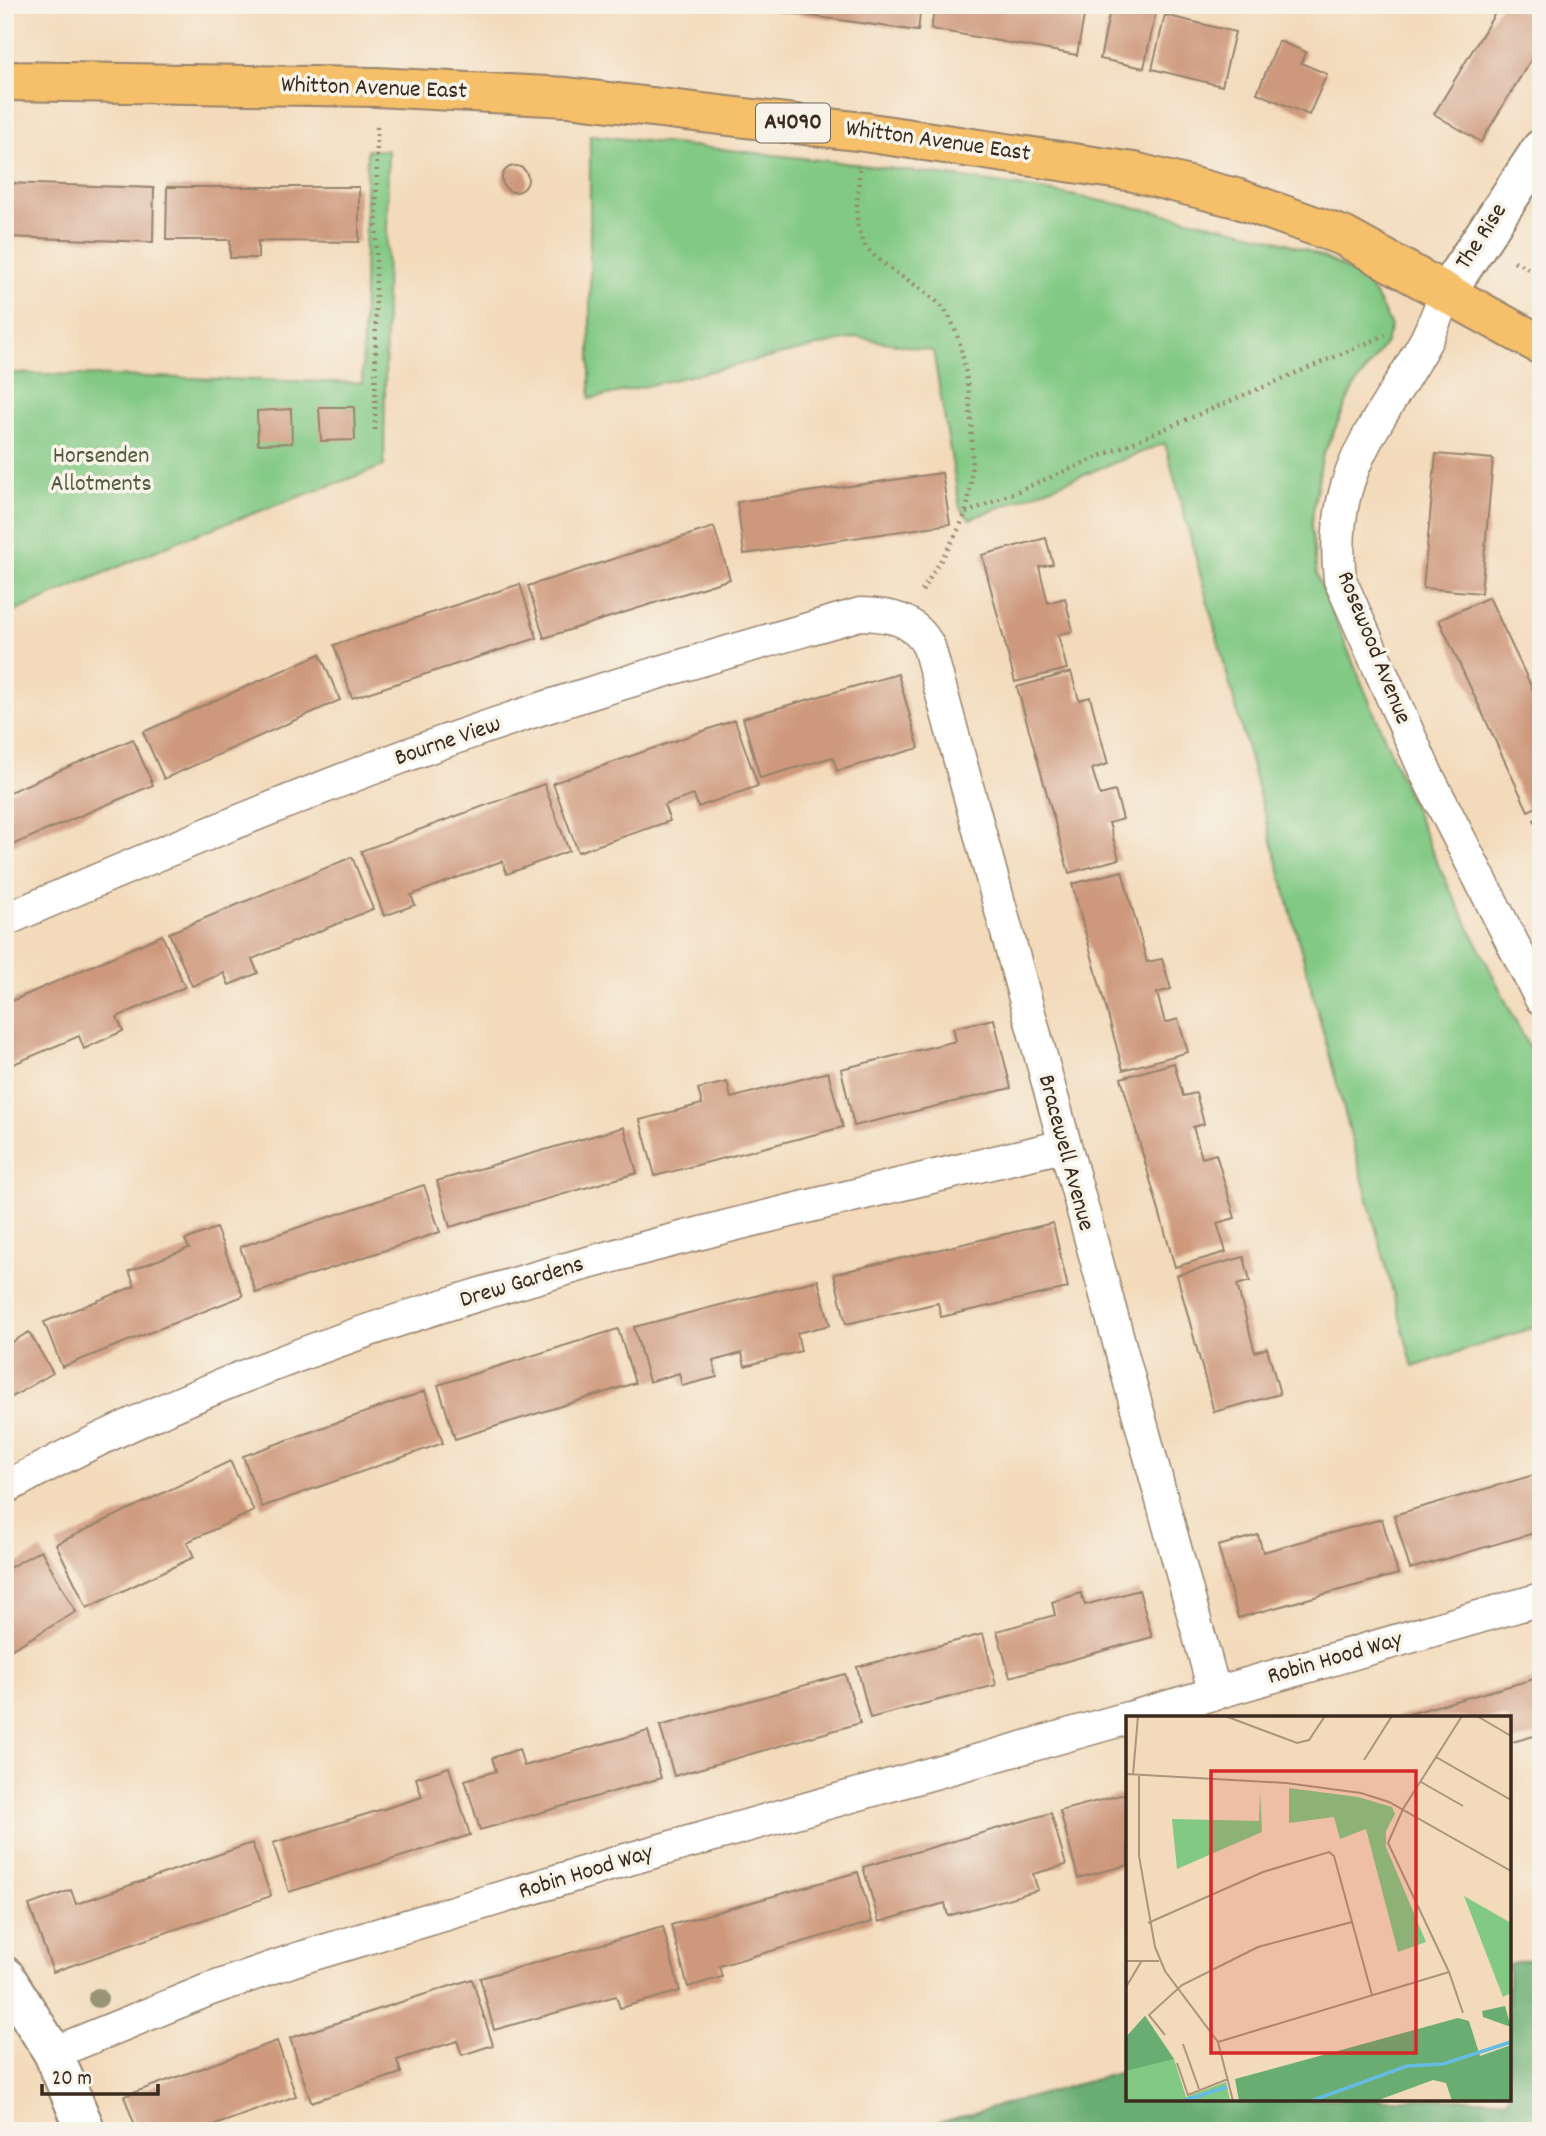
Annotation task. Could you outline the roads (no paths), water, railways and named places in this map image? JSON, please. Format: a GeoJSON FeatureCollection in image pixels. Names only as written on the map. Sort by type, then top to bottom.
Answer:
{"type":"FeatureCollection","features":[{"type":"Feature","properties":{"kind":"main road","name":"Whitton Avenue East"},"geometry":{"type":"LineString","coordinates":[[5,80],[376,87],[568,97],[864,132],[1134,172],[1236,198],[1343,236],[1541,345]]}},
{"type":"Feature","properties":{"kind":"street","name":"The Rise"},"geometry":{"type":"LineString","coordinates":[[1447,291],[1541,149]]}},
{"type":"Feature","properties":{"kind":"street","name":"Rosewood Avenue"},"geometry":{"type":"LineString","coordinates":[[1447,291],[1426,339],[1377,416],[1352,469],[1339,512],[1336,546],[1340,580],[1426,773],[1541,999]]}},
{"type":"Feature","properties":{"kind":"street","name":"Bourne View"},"geometry":{"type":"LineString","coordinates":[[5,920],[108,875],[387,762],[612,686],[860,614],[892,615],[905,621]]}},
{"type":"Feature","properties":{"kind":"street","name":"Bracewell Avenue"},"geometry":{"type":"LineString","coordinates":[[905,621],[922,632],[929,647],[1214,1694]]}},
{"type":"Feature","properties":{"kind":"street","name":"Drew Gardens"},"geometry":{"type":"LineString","coordinates":[[5,1488],[69,1453],[171,1405],[350,1336],[580,1265],[824,1201],[1063,1146]]}},
{"type":"Feature","properties":{"kind":"street","name":"Robin Hood Way"},"geometry":{"type":"LineString","coordinates":[[1135,1716],[1541,1599]]}},
{"type":"Feature","properties":{"kind":"street","name":"Robin Hood Way"},"geometry":{"type":"LineString","coordinates":[[53,2053],[208,1990],[297,1959],[629,1859],[1126,1719]]}},
{"type":"Feature","properties":{"kind":"street"},"geometry":{"type":"LineString","coordinates":[[5,1976],[53,2053],[86,2131]]}},
{"type":"Feature","properties":{"kind":"park label","name":"Horsenden Allotments"},"geometry":{"type":"Point","coordinates":[101,471]}}]}
